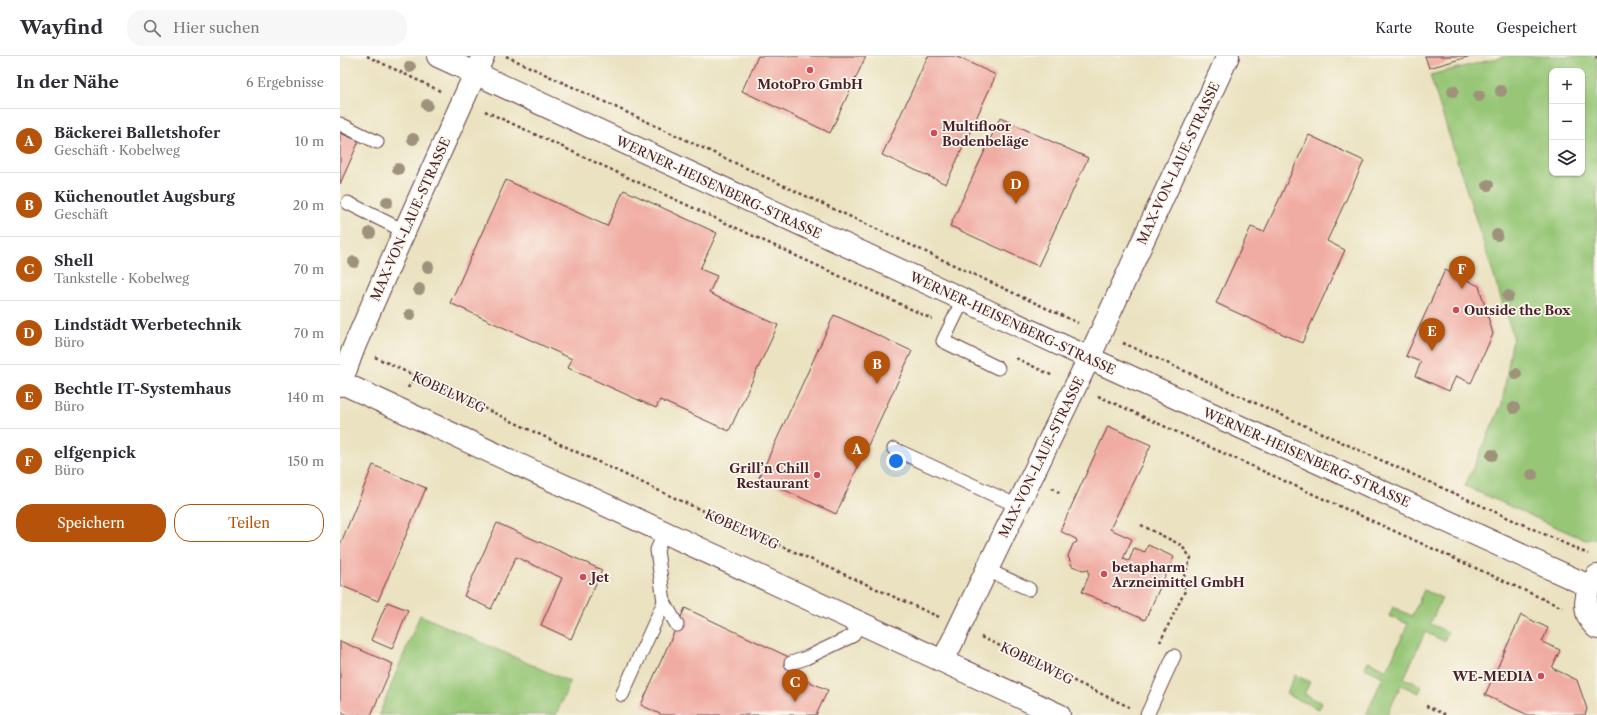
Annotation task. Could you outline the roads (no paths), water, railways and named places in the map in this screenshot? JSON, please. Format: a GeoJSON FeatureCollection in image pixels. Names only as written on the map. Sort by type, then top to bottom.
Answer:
{"type":"FeatureCollection","features":[{"type":"Feature","properties":{"kind":"street","name":"WERNER-HEISENBERG-STRASSE"},"geometry":{"type":"LineString","coordinates":[[438,56],[479,65],[963,300],[1089,358],[1593,581],[1586,595],[1585,606],[1588,616],[1597,628]]}},
{"type":"Feature","properties":{"kind":"street","name":"MAX-VON-LAUE-STRASSE"},"geometry":{"type":"LineString","coordinates":[[943,661],[1089,358],[1228,56]]}},
{"type":"Feature","properties":{"kind":"street","name":"MAX-VON-LAUE-STRASSE"},"geometry":{"type":"LineString","coordinates":[[340,383],[404,230],[479,65]]}},
{"type":"Feature","properties":{"kind":"street"},"geometry":{"type":"LineString","coordinates":[[340,383],[1059,715]]}},
{"type":"Feature","properties":{"kind":"lane"},"geometry":{"type":"LineString","coordinates":[[340,124],[377,142]]}},
{"type":"Feature","properties":{"kind":"lane"},"geometry":{"type":"LineString","coordinates":[[348,204],[404,230]]}},
{"type":"Feature","properties":{"kind":"lane"},"geometry":{"type":"LineString","coordinates":[[963,300],[943,341],[998,368]]}},
{"type":"Feature","properties":{"kind":"lane"},"geometry":{"type":"LineString","coordinates":[[894,448],[1018,506]]}},
{"type":"Feature","properties":{"kind":"lane"},"geometry":{"type":"LineString","coordinates":[[664,533],[658,550],[664,602],[677,625]]}},
{"type":"Feature","properties":{"kind":"lane"},"geometry":{"type":"LineString","coordinates":[[987,570],[1029,589]]}},
{"type":"Feature","properties":{"kind":"lane"},"geometry":{"type":"LineString","coordinates":[[622,695],[664,602]]}},
{"type":"Feature","properties":{"kind":"lane"},"geometry":{"type":"LineString","coordinates":[[791,663],[806,658],[852,636],[861,623]]}},
{"type":"Feature","properties":{"kind":"lane"},"geometry":{"type":"LineString","coordinates":[[1147,715],[1174,656]]}},
{"type":"Feature","properties":{"kind":"place","name":"MotoPro GmbH"},"geometry":{"type":"Point","coordinates":[810,70]}},
{"type":"Feature","properties":{"kind":"place","name":"Multifloor Bodenbeläge"},"geometry":{"type":"Point","coordinates":[934,133]}},
{"type":"Feature","properties":{"kind":"place","name":"Lindstädt Werbetechnik"},"geometry":{"type":"Point","coordinates":[1016,204]}},
{"type":"Feature","properties":{"kind":"place","name":"elfgenpick"},"geometry":{"type":"Point","coordinates":[1462,289]}},
{"type":"Feature","properties":{"kind":"place","name":"Outside the Box"},"geometry":{"type":"Point","coordinates":[1456,310]}},
{"type":"Feature","properties":{"kind":"place","name":"Bechtle IT-Systemhaus"},"geometry":{"type":"Point","coordinates":[1432,351]}},
{"type":"Feature","properties":{"kind":"place","name":"Küchenoutlet Augsburg"},"geometry":{"type":"Point","coordinates":[877,384]}},
{"type":"Feature","properties":{"kind":"place","name":"Bäckerei Balletshofer"},"geometry":{"type":"Point","coordinates":[857,469]}},
{"type":"Feature","properties":{"kind":"place","name":"Grill’n Chill Restaurant"},"geometry":{"type":"Point","coordinates":[817,475]}},
{"type":"Feature","properties":{"kind":"place","name":"betapharm Arzneimittel GmbH"},"geometry":{"type":"Point","coordinates":[1104,574]}},
{"type":"Feature","properties":{"kind":"place","name":"Jet"},"geometry":{"type":"Point","coordinates":[583,577]}},
{"type":"Feature","properties":{"kind":"place","name":"WE-MEDIA"},"geometry":{"type":"Point","coordinates":[1541,676]}},
{"type":"Feature","properties":{"kind":"place","name":"Shell"},"geometry":{"type":"Point","coordinates":[795,702]}}]}
